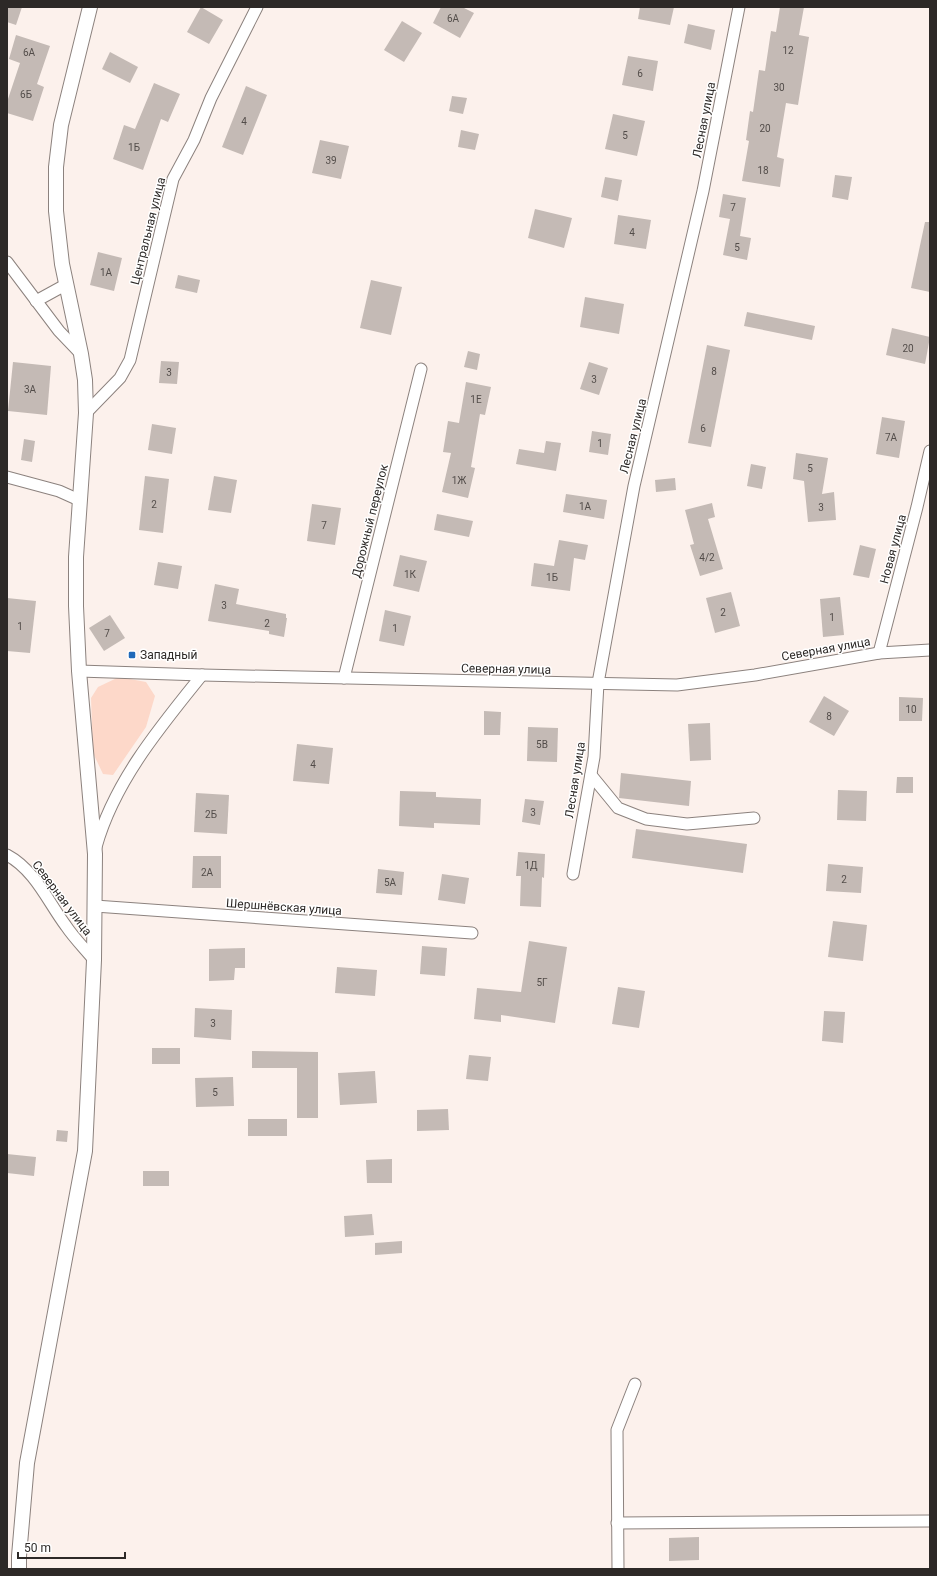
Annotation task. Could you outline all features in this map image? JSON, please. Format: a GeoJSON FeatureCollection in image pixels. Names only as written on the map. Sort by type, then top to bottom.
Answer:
{"type":"FeatureCollection","features":[{"type":"Feature","properties":{"kind":"street"},"geometry":{"type":"LineString","coordinates":[[19,1569],[27,1463],[85,1151],[94,960],[94,854],[79,671],[76,599],[76,557],[79,500],[86,413],[85,380],[62,264],[56,211],[56,167],[61,125],[90,7]]}},
{"type":"Feature","properties":{"kind":"street","name":"Центральная улица"},"geometry":{"type":"LineString","coordinates":[[86,413],[120,378],[130,360],[174,179],[194,140],[211,98],[257,7]]}},
{"type":"Feature","properties":{"kind":"street","name":"Лесная улица"},"geometry":{"type":"LineString","coordinates":[[573,874],[594,757],[598,683],[634,486],[703,191],[740,7]]}},
{"type":"Feature","properties":{"kind":"street"},"geometry":{"type":"LineString","coordinates":[[7,262],[59,331],[81,354]]}},
{"type":"Feature","properties":{"kind":"street"},"geometry":{"type":"LineString","coordinates":[[36,300],[66,284]]}},
{"type":"Feature","properties":{"kind":"street","name":"Дорожный переулок"},"geometry":{"type":"LineString","coordinates":[[344,678],[421,369]]}},
{"type":"Feature","properties":{"kind":"street","name":"Новая улица"},"geometry":{"type":"LineString","coordinates":[[879,653],[930,451]]}},
{"type":"Feature","properties":{"kind":"street"},"geometry":{"type":"LineString","coordinates":[[7,477],[60,491],[79,500]]}},
{"type":"Feature","properties":{"kind":"street","name":"Северная улица"},"geometry":{"type":"LineString","coordinates":[[79,671],[677,685],[755,675],[879,653],[930,650]]}},
{"type":"Feature","properties":{"kind":"street"},"geometry":{"type":"LineString","coordinates":[[94,854],[102,825],[118,792],[160,728],[202,675]]}},
{"type":"Feature","properties":{"kind":"street"},"geometry":{"type":"LineString","coordinates":[[590,775],[618,808],[646,820],[687,824],[754,818]]}},
{"type":"Feature","properties":{"kind":"street","name":"Северная улица"},"geometry":{"type":"LineString","coordinates":[[7,855],[15,859],[32,875],[67,928],[94,960]]}},
{"type":"Feature","properties":{"kind":"street","name":"Шершнёвская улица"},"geometry":{"type":"LineString","coordinates":[[95,906],[472,933]]}},
{"type":"Feature","properties":{"kind":"street"},"geometry":{"type":"LineString","coordinates":[[618,1569],[617,1430],[635,1384]]}},
{"type":"Feature","properties":{"kind":"street"},"geometry":{"type":"LineString","coordinates":[[617,1523],[930,1521]]}},
{"type":"Feature","properties":{"kind":"shaded area"},"geometry":{"type":"Polygon","coordinates":[[[119,677],[146,682],[155,696],[146,727],[113,775],[103,774],[93,753],[91,698],[98,687],[119,677]]]}},
{"type":"Feature","properties":{"kind":"building"},"geometry":{"type":"Polygon","coordinates":[[[7,7],[22,7],[16,25],[7,22],[7,7]]]}},
{"type":"Feature","properties":{"kind":"building"},"geometry":{"type":"Polygon","coordinates":[[[201,7],[223,20],[209,44],[187,32],[201,7]]]}},
{"type":"Feature","properties":{"kind":"building"},"geometry":{"type":"Polygon","coordinates":[[[441,7],[462,7],[474,13],[460,38],[433,23],[441,7]]]}},
{"type":"Feature","properties":{"kind":"building"},"geometry":{"type":"Polygon","coordinates":[[[640,7],[674,7],[670,25],[638,19],[640,7]]]}},
{"type":"Feature","properties":{"kind":"building"},"geometry":{"type":"Polygon","coordinates":[[[780,7],[804,7],[799,35],[809,37],[798,105],[786,103],[777,157],[784,159],[780,187],[742,181],[749,141],[746,140],[750,111],[753,112],[759,70],[765,71],[771,31],[776,32],[780,7]]]}},
{"type":"Feature","properties":{"kind":"building"},"geometry":{"type":"Polygon","coordinates":[[[402,21],[422,33],[404,62],[384,50],[402,21]]]}},
{"type":"Feature","properties":{"kind":"building"},"geometry":{"type":"Polygon","coordinates":[[[688,24],[715,30],[711,50],[684,43],[688,24]]]}},
{"type":"Feature","properties":{"kind":"building"},"geometry":{"type":"Polygon","coordinates":[[[16,35],[50,46],[37,84],[44,87],[33,121],[7,113],[7,102],[20,63],[9,59],[16,35]]]}},
{"type":"Feature","properties":{"kind":"building"},"geometry":{"type":"Polygon","coordinates":[[[110,52],[138,67],[130,83],[102,69],[110,52]]]}},
{"type":"Feature","properties":{"kind":"building"},"geometry":{"type":"Polygon","coordinates":[[[628,56],[658,61],[653,91],[622,85],[628,56]]]}},
{"type":"Feature","properties":{"kind":"building"},"geometry":{"type":"Polygon","coordinates":[[[154,83],[180,94],[168,122],[161,119],[143,170],[113,159],[124,125],[135,129],[154,83]]]}},
{"type":"Feature","properties":{"kind":"building"},"geometry":{"type":"Polygon","coordinates":[[[246,86],[267,95],[243,155],[222,147],[246,86]]]}},
{"type":"Feature","properties":{"kind":"building"},"geometry":{"type":"Polygon","coordinates":[[[452,96],[467,98],[463,114],[449,111],[452,96]]]}},
{"type":"Feature","properties":{"kind":"building"},"geometry":{"type":"Polygon","coordinates":[[[613,114],[645,121],[637,156],[605,149],[613,114]]]}},
{"type":"Feature","properties":{"kind":"building"},"geometry":{"type":"Polygon","coordinates":[[[461,130],[479,134],[475,150],[458,147],[461,130]]]}},
{"type":"Feature","properties":{"kind":"building"},"geometry":{"type":"Polygon","coordinates":[[[320,140],[349,146],[341,179],[312,173],[320,140]]]}},
{"type":"Feature","properties":{"kind":"building"},"geometry":{"type":"Polygon","coordinates":[[[835,175],[852,177],[848,200],[832,197],[835,175]]]}},
{"type":"Feature","properties":{"kind":"building"},"geometry":{"type":"Polygon","coordinates":[[[605,177],[622,180],[618,201],[601,197],[605,177]]]}},
{"type":"Feature","properties":{"kind":"building"},"geometry":{"type":"Polygon","coordinates":[[[723,194],[746,198],[740,236],[751,238],[747,260],[723,255],[730,219],[719,217],[723,194]]]}},
{"type":"Feature","properties":{"kind":"building"},"geometry":{"type":"Polygon","coordinates":[[[535,209],[572,218],[564,248],[528,238],[535,209]]]}},
{"type":"Feature","properties":{"kind":"building"},"geometry":{"type":"Polygon","coordinates":[[[618,215],[651,220],[646,249],[614,244],[618,215]]]}},
{"type":"Feature","properties":{"kind":"building"},"geometry":{"type":"Polygon","coordinates":[[[925,222],[930,222],[930,292],[911,288],[925,222]]]}},
{"type":"Feature","properties":{"kind":"building"},"geometry":{"type":"Polygon","coordinates":[[[98,252],[122,258],[114,291],[90,285],[98,252]]]}},
{"type":"Feature","properties":{"kind":"building"},"geometry":{"type":"Polygon","coordinates":[[[178,275],[200,280],[197,293],[175,288],[178,275]]]}},
{"type":"Feature","properties":{"kind":"building"},"geometry":{"type":"Polygon","coordinates":[[[371,280],[402,287],[391,335],[360,328],[371,280]]]}},
{"type":"Feature","properties":{"kind":"building"},"geometry":{"type":"Polygon","coordinates":[[[585,297],[624,304],[619,334],[580,327],[585,297]]]}},
{"type":"Feature","properties":{"kind":"building"},"geometry":{"type":"Polygon","coordinates":[[[747,312],[815,326],[812,340],[744,326],[747,312]]]}},
{"type":"Feature","properties":{"kind":"building"},"geometry":{"type":"Polygon","coordinates":[[[892,328],[930,337],[925,364],[886,355],[892,328]]]}},
{"type":"Feature","properties":{"kind":"building"},"geometry":{"type":"Polygon","coordinates":[[[707,345],[730,350],[711,447],[688,443],[707,345]]]}},
{"type":"Feature","properties":{"kind":"building"},"geometry":{"type":"Polygon","coordinates":[[[468,351],[480,354],[477,370],[464,367],[468,351]]]}},
{"type":"Feature","properties":{"kind":"building"},"geometry":{"type":"Polygon","coordinates":[[[161,361],[179,362],[177,384],[159,383],[161,361]]]}},
{"type":"Feature","properties":{"kind":"building"},"geometry":{"type":"Polygon","coordinates":[[[13,362],[51,366],[47,415],[8,411],[13,362]]]}},
{"type":"Feature","properties":{"kind":"building"},"geometry":{"type":"Polygon","coordinates":[[[589,362],[608,368],[599,395],[580,389],[589,362]]]}},
{"type":"Feature","properties":{"kind":"building"},"geometry":{"type":"Polygon","coordinates":[[[466,382],[491,387],[485,415],[480,414],[471,467],[475,468],[468,498],[442,492],[451,453],[443,452],[448,421],[459,423],[466,382]]]}},
{"type":"Feature","properties":{"kind":"building"},"geometry":{"type":"Polygon","coordinates":[[[882,417],[905,421],[899,458],[876,454],[882,417]]]}},
{"type":"Feature","properties":{"kind":"building"},"geometry":{"type":"Polygon","coordinates":[[[152,424],[176,428],[172,454],[148,450],[152,424]]]}},
{"type":"Feature","properties":{"kind":"building"},"geometry":{"type":"Polygon","coordinates":[[[592,431],[611,434],[608,455],[589,452],[592,431]]]}},
{"type":"Feature","properties":{"kind":"building"},"geometry":{"type":"Polygon","coordinates":[[[24,439],[35,441],[32,462],[21,460],[24,439]]]}},
{"type":"Feature","properties":{"kind":"building"},"geometry":{"type":"Polygon","coordinates":[[[546,441],[561,443],[556,471],[516,464],[519,449],[544,453],[546,441]]]}},
{"type":"Feature","properties":{"kind":"building"},"geometry":{"type":"Polygon","coordinates":[[[796,453],[828,458],[822,494],[834,492],[836,520],[808,522],[804,481],[793,479],[796,453]]]}},
{"type":"Feature","properties":{"kind":"building"},"geometry":{"type":"Polygon","coordinates":[[[751,464],[766,467],[762,489],[747,486],[751,464]]]}},
{"type":"Feature","properties":{"kind":"building"},"geometry":{"type":"Polygon","coordinates":[[[145,476],[169,479],[163,533],[139,530],[145,476]]]}},
{"type":"Feature","properties":{"kind":"building"},"geometry":{"type":"Polygon","coordinates":[[[214,476],[237,480],[231,513],[208,510],[214,476]]]}},
{"type":"Feature","properties":{"kind":"building"},"geometry":{"type":"Polygon","coordinates":[[[675,478],[676,490],[656,492],[655,480],[675,478]]]}},
{"type":"Feature","properties":{"kind":"building"},"geometry":{"type":"Polygon","coordinates":[[[566,494],[607,500],[604,519],[563,512],[566,494]]]}},
{"type":"Feature","properties":{"kind":"building"},"geometry":{"type":"Polygon","coordinates":[[[712,503],[715,517],[708,519],[723,569],[700,576],[690,545],[694,544],[685,510],[712,503]]]}},
{"type":"Feature","properties":{"kind":"building"},"geometry":{"type":"Polygon","coordinates":[[[312,504],[341,508],[335,545],[307,541],[312,504]]]}},
{"type":"Feature","properties":{"kind":"building"},"geometry":{"type":"Polygon","coordinates":[[[437,514],[473,521],[469,537],[434,530],[437,514]]]}},
{"type":"Feature","properties":{"kind":"building"},"geometry":{"type":"Polygon","coordinates":[[[559,540],[588,545],[585,560],[574,558],[570,591],[531,586],[534,563],[554,566],[559,540]]]}},
{"type":"Feature","properties":{"kind":"building"},"geometry":{"type":"Polygon","coordinates":[[[860,545],[876,549],[869,578],[853,575],[860,545]]]}},
{"type":"Feature","properties":{"kind":"building"},"geometry":{"type":"Polygon","coordinates":[[[400,555],[427,561],[419,592],[393,586],[400,555]]]}},
{"type":"Feature","properties":{"kind":"building"},"geometry":{"type":"Polygon","coordinates":[[[158,562],[182,566],[178,589],[154,585],[158,562]]]}},
{"type":"Feature","properties":{"kind":"building"},"geometry":{"type":"Polygon","coordinates":[[[215,584],[239,589],[236,604],[286,614],[287,618],[284,637],[269,634],[269,631],[208,621],[215,584]]]}},
{"type":"Feature","properties":{"kind":"building"},"geometry":{"type":"Polygon","coordinates":[[[731,592],[740,626],[715,633],[706,598],[731,592]]]}},
{"type":"Feature","properties":{"kind":"building"},"geometry":{"type":"Polygon","coordinates":[[[840,597],[844,635],[823,637],[820,599],[840,597]]]}},
{"type":"Feature","properties":{"kind":"building"},"geometry":{"type":"Polygon","coordinates":[[[7,598],[36,601],[30,653],[7,651],[7,598]]]}},
{"type":"Feature","properties":{"kind":"building"},"geometry":{"type":"Polygon","coordinates":[[[385,610],[411,616],[404,646],[379,641],[385,610]]]}},
{"type":"Feature","properties":{"kind":"building"},"geometry":{"type":"Polygon","coordinates":[[[110,615],[125,638],[104,651],[89,628],[110,615]]]}},
{"type":"Feature","properties":{"kind":"building"},"geometry":{"type":"Polygon","coordinates":[[[824,696],[849,711],[834,736],[809,722],[824,696]]]}},
{"type":"Feature","properties":{"kind":"building"},"geometry":{"type":"Polygon","coordinates":[[[899,697],[923,698],[922,721],[899,721],[899,697]]]}},
{"type":"Feature","properties":{"kind":"building"},"geometry":{"type":"Polygon","coordinates":[[[484,711],[501,712],[500,735],[484,735],[484,711]]]}},
{"type":"Feature","properties":{"kind":"building"},"geometry":{"type":"Polygon","coordinates":[[[710,723],[711,760],[690,761],[688,724],[710,723]]]}},
{"type":"Feature","properties":{"kind":"building"},"geometry":{"type":"Polygon","coordinates":[[[528,727],[558,728],[557,762],[527,761],[528,727]]]}},
{"type":"Feature","properties":{"kind":"building"},"geometry":{"type":"Polygon","coordinates":[[[297,744],[333,748],[329,784],[293,781],[297,744]]]}},
{"type":"Feature","properties":{"kind":"building"},"geometry":{"type":"Polygon","coordinates":[[[621,773],[691,781],[689,806],[619,798],[621,773]]]}},
{"type":"Feature","properties":{"kind":"building"},"geometry":{"type":"Polygon","coordinates":[[[897,777],[913,777],[913,793],[896,793],[897,777]]]}},
{"type":"Feature","properties":{"kind":"building"},"geometry":{"type":"Polygon","coordinates":[[[838,790],[867,791],[866,821],[837,820],[838,790]]]}},
{"type":"Feature","properties":{"kind":"building"},"geometry":{"type":"Polygon","coordinates":[[[400,791],[436,792],[436,797],[481,799],[480,825],[434,823],[434,828],[399,826],[400,791]]]}},
{"type":"Feature","properties":{"kind":"building"},"geometry":{"type":"Polygon","coordinates":[[[196,793],[229,795],[227,834],[194,832],[196,793]]]}},
{"type":"Feature","properties":{"kind":"building"},"geometry":{"type":"Polygon","coordinates":[[[525,799],[544,801],[540,825],[522,822],[525,799]]]}},
{"type":"Feature","properties":{"kind":"building"},"geometry":{"type":"Polygon","coordinates":[[[636,829],[747,844],[743,873],[632,858],[636,829]]]}},
{"type":"Feature","properties":{"kind":"building"},"geometry":{"type":"Polygon","coordinates":[[[518,852],[545,854],[544,878],[542,877],[541,907],[520,906],[521,876],[516,876],[518,852]]]}},
{"type":"Feature","properties":{"kind":"building"},"geometry":{"type":"Polygon","coordinates":[[[193,856],[221,856],[221,888],[192,888],[193,856]]]}},
{"type":"Feature","properties":{"kind":"building"},"geometry":{"type":"Polygon","coordinates":[[[828,864],[863,867],[861,893],[826,891],[828,864]]]}},
{"type":"Feature","properties":{"kind":"building"},"geometry":{"type":"Polygon","coordinates":[[[378,869],[404,872],[402,895],[376,893],[378,869]]]}},
{"type":"Feature","properties":{"kind":"building"},"geometry":{"type":"Polygon","coordinates":[[[442,874],[469,878],[465,904],[438,900],[442,874]]]}},
{"type":"Feature","properties":{"kind":"building"},"geometry":{"type":"Polygon","coordinates":[[[833,921],[867,925],[863,961],[828,957],[833,921]]]}},
{"type":"Feature","properties":{"kind":"building"},"geometry":{"type":"Polygon","coordinates":[[[529,941],[567,947],[555,1023],[501,1015],[501,1022],[474,1019],[477,988],[521,992],[529,941]]]}},
{"type":"Feature","properties":{"kind":"building"},"geometry":{"type":"Polygon","coordinates":[[[422,946],[447,948],[445,976],[420,974],[422,946]]]}},
{"type":"Feature","properties":{"kind":"building"},"geometry":{"type":"Polygon","coordinates":[[[245,948],[245,968],[235,968],[234,980],[209,981],[209,949],[245,948]]]}},
{"type":"Feature","properties":{"kind":"building"},"geometry":{"type":"Polygon","coordinates":[[[337,967],[377,970],[375,996],[335,993],[337,967]]]}},
{"type":"Feature","properties":{"kind":"building"},"geometry":{"type":"Polygon","coordinates":[[[618,987],[645,991],[639,1028],[612,1024],[618,987]]]}},
{"type":"Feature","properties":{"kind":"building"},"geometry":{"type":"Polygon","coordinates":[[[195,1008],[232,1010],[231,1040],[194,1037],[195,1008]]]}},
{"type":"Feature","properties":{"kind":"building"},"geometry":{"type":"Polygon","coordinates":[[[824,1011],[845,1012],[843,1043],[822,1041],[824,1011]]]}},
{"type":"Feature","properties":{"kind":"building"},"geometry":{"type":"Polygon","coordinates":[[[152,1048],[180,1048],[180,1064],[152,1064],[152,1048]]]}},
{"type":"Feature","properties":{"kind":"building"},"geometry":{"type":"Polygon","coordinates":[[[252,1051],[318,1052],[318,1118],[297,1118],[297,1068],[252,1068],[252,1051]]]}},
{"type":"Feature","properties":{"kind":"building"},"geometry":{"type":"Polygon","coordinates":[[[469,1055],[491,1057],[488,1081],[466,1079],[469,1055]]]}},
{"type":"Feature","properties":{"kind":"building"},"geometry":{"type":"Polygon","coordinates":[[[375,1071],[377,1103],[340,1105],[338,1073],[375,1071]]]}},
{"type":"Feature","properties":{"kind":"building"},"geometry":{"type":"Polygon","coordinates":[[[233,1077],[234,1106],[196,1107],[195,1078],[233,1077]]]}},
{"type":"Feature","properties":{"kind":"building"},"geometry":{"type":"Polygon","coordinates":[[[448,1109],[449,1130],[417,1131],[417,1110],[448,1109]]]}},
{"type":"Feature","properties":{"kind":"building"},"geometry":{"type":"Polygon","coordinates":[[[248,1119],[287,1119],[287,1136],[248,1136],[248,1119]]]}},
{"type":"Feature","properties":{"kind":"building"},"geometry":{"type":"Polygon","coordinates":[[[57,1130],[68,1131],[67,1142],[56,1141],[57,1130]]]}},
{"type":"Feature","properties":{"kind":"building"},"geometry":{"type":"Polygon","coordinates":[[[7,1154],[36,1157],[34,1176],[7,1173],[7,1154]]]}},
{"type":"Feature","properties":{"kind":"building"},"geometry":{"type":"Polygon","coordinates":[[[392,1159],[392,1183],[367,1183],[366,1160],[392,1159]]]}},
{"type":"Feature","properties":{"kind":"building"},"geometry":{"type":"Polygon","coordinates":[[[143,1171],[169,1171],[169,1186],[143,1186],[143,1171]]]}},
{"type":"Feature","properties":{"kind":"building"},"geometry":{"type":"Polygon","coordinates":[[[372,1214],[374,1235],[345,1237],[344,1216],[372,1214]]]}},
{"type":"Feature","properties":{"kind":"building"},"geometry":{"type":"Polygon","coordinates":[[[402,1241],[402,1253],[375,1255],[375,1243],[402,1241]]]}},
{"type":"Feature","properties":{"kind":"building"},"geometry":{"type":"Polygon","coordinates":[[[699,1537],[699,1560],[669,1561],[669,1538],[699,1537]]]}},
{"type":"Feature","properties":{"kind":"place","name":"Западный"},"geometry":{"type":"Point","coordinates":[132,655]}}]}
